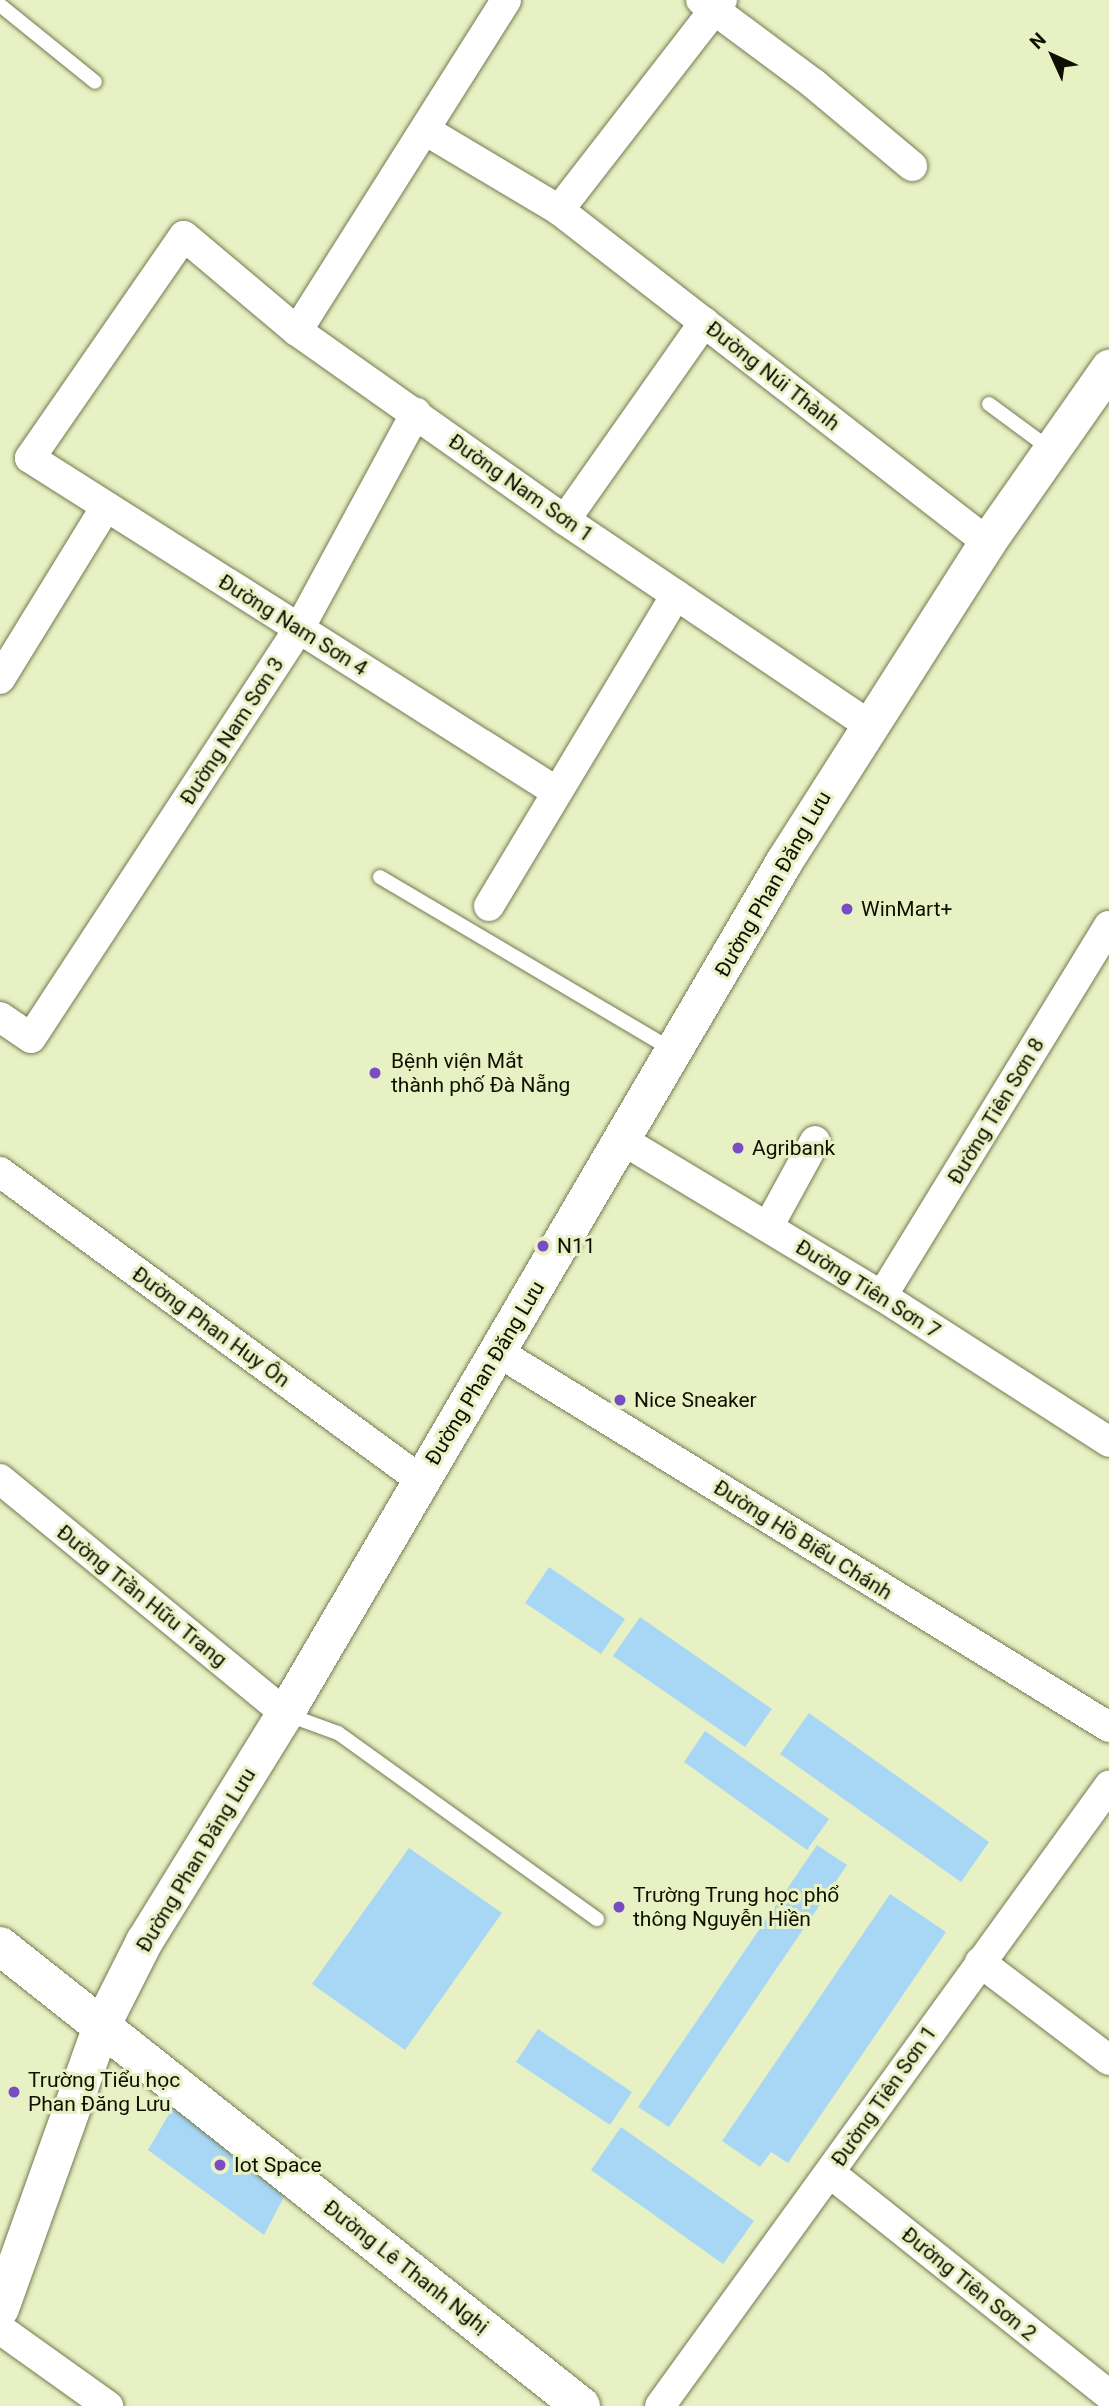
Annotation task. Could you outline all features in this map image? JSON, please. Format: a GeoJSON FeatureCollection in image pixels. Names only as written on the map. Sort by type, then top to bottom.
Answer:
{"type":"FeatureCollection","features":[{"type":"Feature","properties":{"kind":"main road","name":"Đường Lê Thanh Nghị"},"geometry":{"type":"LineString","coordinates":[[0,1946],[581,2406]]}},
{"type":"Feature","properties":{"kind":"street"},"geometry":{"type":"LineString","coordinates":[[297,331],[506,0]]}},
{"type":"Feature","properties":{"kind":"street"},"geometry":{"type":"LineString","coordinates":[[559,210],[712,3],[912,166]]}},
{"type":"Feature","properties":{"kind":"street","name":"Đường Núi Thành"},"geometry":{"type":"LineString","coordinates":[[425,130],[559,210],[987,542]]}},
{"type":"Feature","properties":{"kind":"street","name":"Đường Nam Sơn 1"},"geometry":{"type":"LineString","coordinates":[[30,458],[184,236],[297,331],[565,520],[869,724]]}},
{"type":"Feature","properties":{"kind":"street"},"geometry":{"type":"LineString","coordinates":[[565,520],[704,322]]}},
{"type":"Feature","properties":{"kind":"street","name":"Đường Phan Đăng Lưu"},"geometry":{"type":"LineString","coordinates":[[0,2308],[101,2026],[145,1941],[285,1713],[869,724],[987,542],[1109,368]]}},
{"type":"Feature","properties":{"kind":"street","name":"Đường Nam Sơn 3"},"geometry":{"type":"LineString","coordinates":[[0,1017],[31,1038],[299,629],[416,414]]}},
{"type":"Feature","properties":{"kind":"street","name":"Đường Nam Sơn 4"},"geometry":{"type":"LineString","coordinates":[[30,458],[557,792]]}},
{"type":"Feature","properties":{"kind":"street"},"geometry":{"type":"LineString","coordinates":[[0,679],[106,508]]}},
{"type":"Feature","properties":{"kind":"street"},"geometry":{"type":"LineString","coordinates":[[489,906],[676,595]]}},
{"type":"Feature","properties":{"kind":"street","name":"Đường Tiên Sơn 8"},"geometry":{"type":"LineString","coordinates":[[882,1296],[1109,926]]}},
{"type":"Feature","properties":{"kind":"street","name":"Đường Tiên Sơn 7"},"geometry":{"type":"LineString","coordinates":[[624,1140],[882,1296],[1109,1442]]}},
{"type":"Feature","properties":{"kind":"street"},"geometry":{"type":"LineString","coordinates":[[768,1227],[815,1141]]}},
{"type":"Feature","properties":{"kind":"street","name":"Đường Phan Huy Ôn"},"geometry":{"type":"LineString","coordinates":[[0,1172],[422,1481]]}},
{"type":"Feature","properties":{"kind":"street","name":"Đường Hồ Biểu Chánh"},"geometry":{"type":"LineString","coordinates":[[498,1352],[1109,1727]]}},
{"type":"Feature","properties":{"kind":"street","name":"Đường Trần Hữu Trang"},"geometry":{"type":"LineString","coordinates":[[0,1479],[285,1713]]}},
{"type":"Feature","properties":{"kind":"street","name":"Đường Tiên Sơn 1"},"geometry":{"type":"LineString","coordinates":[[660,2406],[1109,1786]]}},
{"type":"Feature","properties":{"kind":"street"},"geometry":{"type":"LineString","coordinates":[[980,1962],[1109,2060]]}},
{"type":"Feature","properties":{"kind":"street","name":"Đường Tiên Sơn 2"},"geometry":{"type":"LineString","coordinates":[[830,2173],[1109,2395]]}},
{"type":"Feature","properties":{"kind":"street"},"geometry":{"type":"LineString","coordinates":[[0,2329],[108,2406]]}},
{"type":"Feature","properties":{"kind":"lane"},"geometry":{"type":"LineString","coordinates":[[0,5],[95,82]]}},
{"type":"Feature","properties":{"kind":"lane"},"geometry":{"type":"LineString","coordinates":[[989,404],[1051,450]]}},
{"type":"Feature","properties":{"kind":"lane"},"geometry":{"type":"LineString","coordinates":[[380,877],[675,1052]]}},
{"type":"Feature","properties":{"kind":"lane"},"geometry":{"type":"LineString","coordinates":[[285,1713],[338,1733],[597,1919]]}},
{"type":"Feature","properties":{"kind":"building"},"geometry":{"type":"Polygon","coordinates":[[[549,1567],[625,1619],[601,1654],[525,1603],[549,1567]]]}},
{"type":"Feature","properties":{"kind":"building"},"geometry":{"type":"Polygon","coordinates":[[[640,1617],[772,1709],[745,1747],[613,1656],[640,1617]]]}},
{"type":"Feature","properties":{"kind":"building"},"geometry":{"type":"Polygon","coordinates":[[[809,1713],[989,1842],[961,1882],[780,1754],[809,1713]]]}},
{"type":"Feature","properties":{"kind":"building"},"geometry":{"type":"Polygon","coordinates":[[[705,1731],[829,1819],[807,1850],[684,1762],[705,1731]]]}},
{"type":"Feature","properties":{"kind":"building"},"geometry":{"type":"Polygon","coordinates":[[[817,1845],[847,1865],[669,2127],[638,2107],[817,1845]]]}},
{"type":"Feature","properties":{"kind":"building"},"geometry":{"type":"Polygon","coordinates":[[[409,1848],[502,1913],[405,2050],[312,1984],[409,1848]]]}},
{"type":"Feature","properties":{"kind":"building"},"geometry":{"type":"Polygon","coordinates":[[[890,1894],[946,1932],[788,2163],[771,2152],[760,2167],[722,2141],[890,1894]]]}},
{"type":"Feature","properties":{"kind":"building"},"geometry":{"type":"Polygon","coordinates":[[[538,2029],[632,2092],[610,2125],[516,2062],[538,2029]]]}},
{"type":"Feature","properties":{"kind":"building","name":"Iot Space"},"geometry":{"type":"Polygon","coordinates":[[[179,2097],[293,2180],[264,2235],[148,2150],[179,2097]]]}},
{"type":"Feature","properties":{"kind":"building"},"geometry":{"type":"Polygon","coordinates":[[[621,2127],[754,2221],[723,2264],[591,2170],[621,2127]]]}},
{"type":"Feature","properties":{"kind":"place","name":"WinMart+"},"geometry":{"type":"Point","coordinates":[847,909]}},
{"type":"Feature","properties":{"kind":"place","name":"Bệnh viện Mắt thành phố Đà Nẵng"},"geometry":{"type":"Point","coordinates":[375,1073]}},
{"type":"Feature","properties":{"kind":"place","name":"Agribank"},"geometry":{"type":"Point","coordinates":[738,1148]}},
{"type":"Feature","properties":{"kind":"place","name":"N11"},"geometry":{"type":"Point","coordinates":[543,1246]}},
{"type":"Feature","properties":{"kind":"place","name":"Nice Sneaker"},"geometry":{"type":"Point","coordinates":[620,1400]}},
{"type":"Feature","properties":{"kind":"place","name":"Trường Trung học phổ thông Nguyễn Hiền"},"geometry":{"type":"Point","coordinates":[619,1907]}},
{"type":"Feature","properties":{"kind":"place","name":"Trường Tiểu học Phan Đăng Lưu"},"geometry":{"type":"Point","coordinates":[14,2092]}},
{"type":"Feature","properties":{"kind":"place","name":"Iot Space"},"geometry":{"type":"Point","coordinates":[220,2165]}}]}
